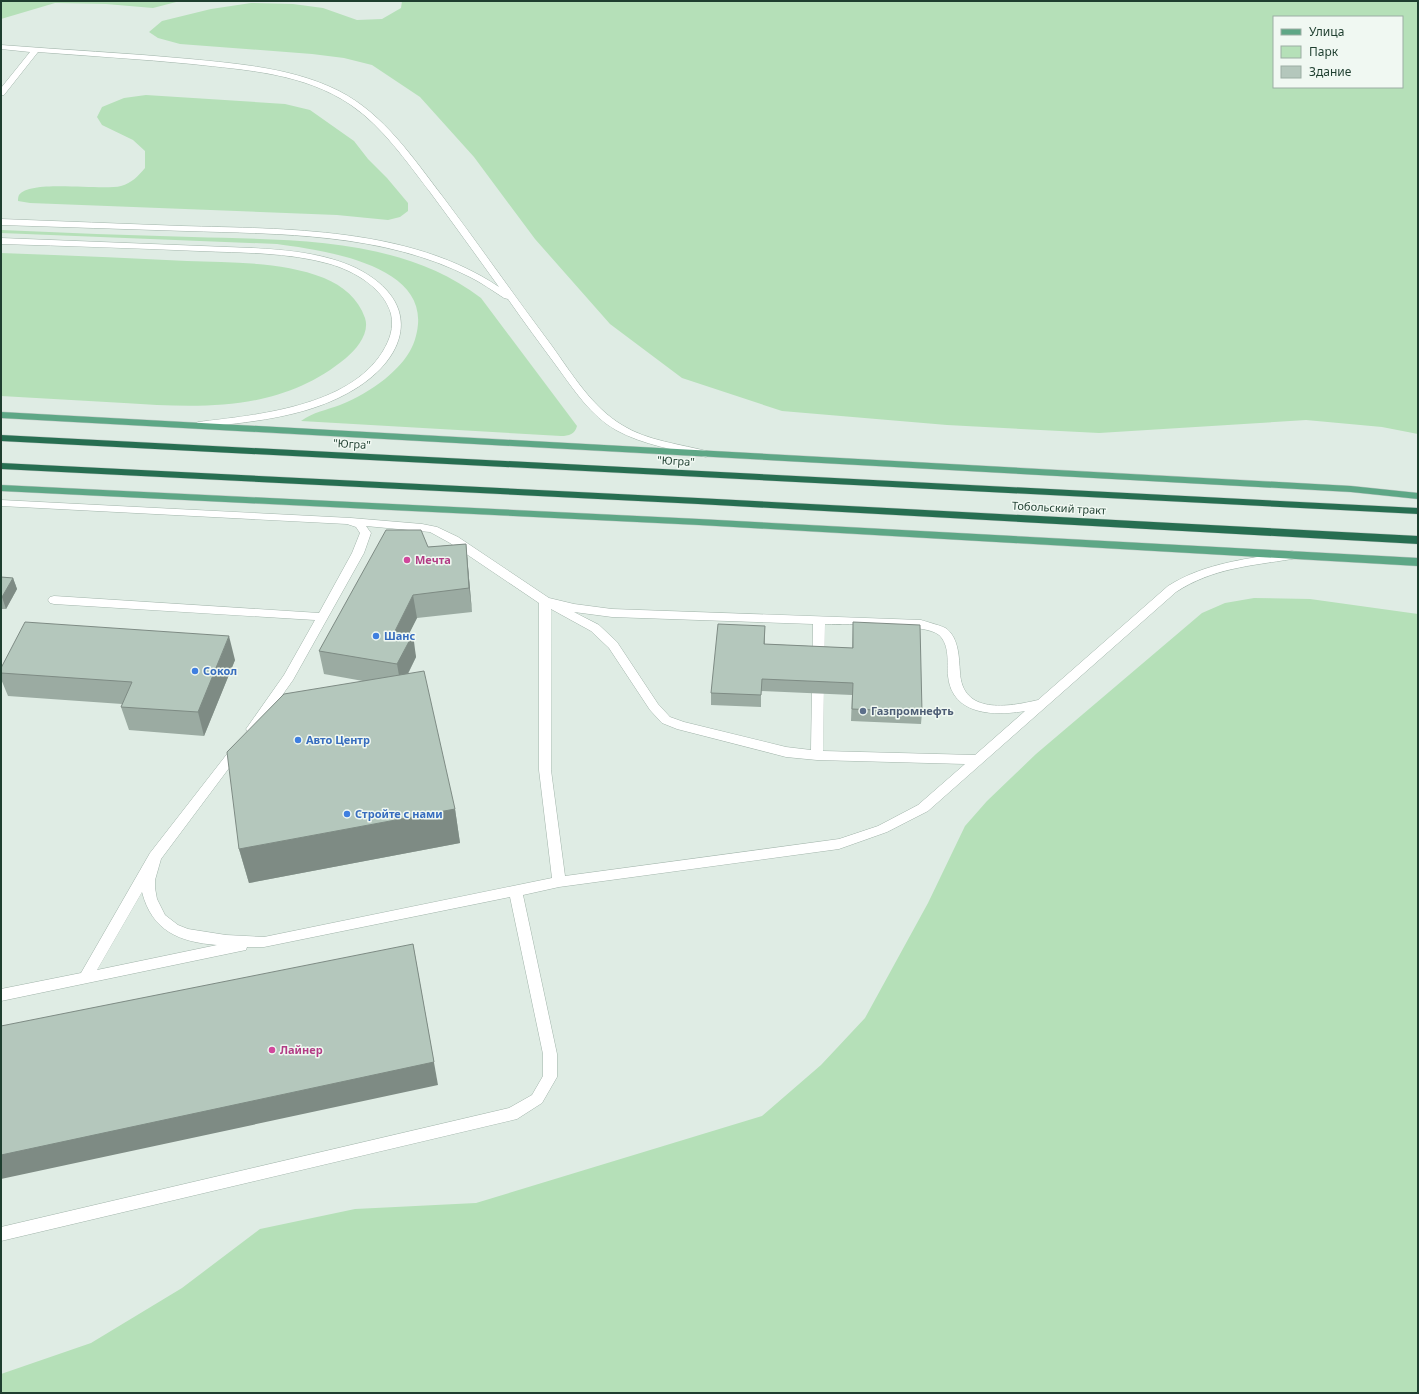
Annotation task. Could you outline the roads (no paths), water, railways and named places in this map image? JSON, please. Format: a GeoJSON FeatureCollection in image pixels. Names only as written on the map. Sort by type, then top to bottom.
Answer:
{"type":"FeatureCollection","features":[{"type":"Feature","properties":{"kind":"highway","name":"\"Югра\""},"geometry":{"type":"LineString","coordinates":[[1,438],[702,474]]}},
{"type":"Feature","properties":{"kind":"highway","name":"Тобольский тракт"},"geometry":{"type":"LineString","coordinates":[[1,466],[698,501],[1418,540]]}},
{"type":"Feature","properties":{"kind":"highway","name":"Тобольский тракт"},"geometry":{"type":"LineString","coordinates":[[702,474],[1418,511]]}},
{"type":"Feature","properties":{"kind":"main road"},"geometry":{"type":"LineString","coordinates":[[1,415],[1351,489],[1418,496]]}},
{"type":"Feature","properties":{"kind":"main road"},"geometry":{"type":"LineString","coordinates":[[1,420],[79,420]]}},
{"type":"Feature","properties":{"kind":"main road"},"geometry":{"type":"LineString","coordinates":[[1,488],[714,523],[1418,562]]}},
{"type":"Feature","properties":{"kind":"lane"},"geometry":{"type":"LineString","coordinates":[[1,47],[174,60],[262,69],[308,80],[340,95],[369,116],[396,142],[485,258],[512,299],[592,406],[619,428],[649,440],[706,454]]}},
{"type":"Feature","properties":{"kind":"lane"},"geometry":{"type":"LineString","coordinates":[[1,93],[36,50]]}},
{"type":"Feature","properties":{"kind":"lane"},"geometry":{"type":"LineString","coordinates":[[1,222],[292,232],[355,239],[393,247],[456,267],[473,274],[512,299]]}},
{"type":"Feature","properties":{"kind":"lane"},"geometry":{"type":"LineString","coordinates":[[1,241],[267,252],[318,258],[355,271],[382,289],[396,309],[398,332],[389,351],[375,368],[335,395],[302,408],[272,415],[198,425]]}},
{"type":"Feature","properties":{"kind":"lane"},"geometry":{"type":"LineString","coordinates":[[1,503],[351,521],[411,525],[433,529],[454,540],[545,601],[595,628],[612,645],[654,707],[666,720],[681,726],[786,752],[817,755],[978,760]]}},
{"type":"Feature","properties":{"kind":"lane"},"geometry":{"type":"LineString","coordinates":[[85,978],[155,857],[272,702],[289,677],[364,541],[366,533],[364,529],[360,525],[351,521]]}},
{"type":"Feature","properties":{"kind":"lane"},"geometry":{"type":"LineString","coordinates":[[1,995],[515,890],[559,882],[839,844],[868,837],[923,808],[1172,589],[1184,581],[1196,575],[1211,571],[1292,555]]}},
{"type":"Feature","properties":{"kind":"lane"},"geometry":{"type":"LineString","coordinates":[[54,600],[322,617]]}},
{"type":"Feature","properties":{"kind":"lane"},"geometry":{"type":"LineString","coordinates":[[545,601],[574,608],[612,612],[921,624],[943,632],[951,645],[956,688],[964,700],[978,707],[1003,710],[1019,709],[1041,704]]}},
{"type":"Feature","properties":{"kind":"lane"},"geometry":{"type":"LineString","coordinates":[[545,601],[545,770],[559,882]]}},
{"type":"Feature","properties":{"kind":"lane"},"geometry":{"type":"LineString","coordinates":[[817,755],[819,620]]}},
{"type":"Feature","properties":{"kind":"lane"},"geometry":{"type":"LineString","coordinates":[[155,857],[148,885],[150,897],[155,909],[164,922],[180,931],[200,938],[223,941],[264,942]]}},
{"type":"Feature","properties":{"kind":"lane"},"geometry":{"type":"LineString","coordinates":[[1,1234],[512,1114],[537,1099],[550,1077],[550,1054],[515,890]]}},
{"type":"Feature","properties":{"kind":"place","name":"Мечта"},"geometry":{"type":"Point","coordinates":[407,560]}},
{"type":"Feature","properties":{"kind":"place","name":"Шанс"},"geometry":{"type":"Point","coordinates":[376,636]}},
{"type":"Feature","properties":{"kind":"place","name":"Сокол"},"geometry":{"type":"Point","coordinates":[195,671]}},
{"type":"Feature","properties":{"kind":"place","name":"Газпромнефть"},"geometry":{"type":"Point","coordinates":[863,711]}},
{"type":"Feature","properties":{"kind":"place","name":"Авто Центр"},"geometry":{"type":"Point","coordinates":[298,740]}},
{"type":"Feature","properties":{"kind":"place","name":"Стройте с нами"},"geometry":{"type":"Point","coordinates":[347,814]}},
{"type":"Feature","properties":{"kind":"place","name":"Лайнер"},"geometry":{"type":"Point","coordinates":[272,1050]}}]}
